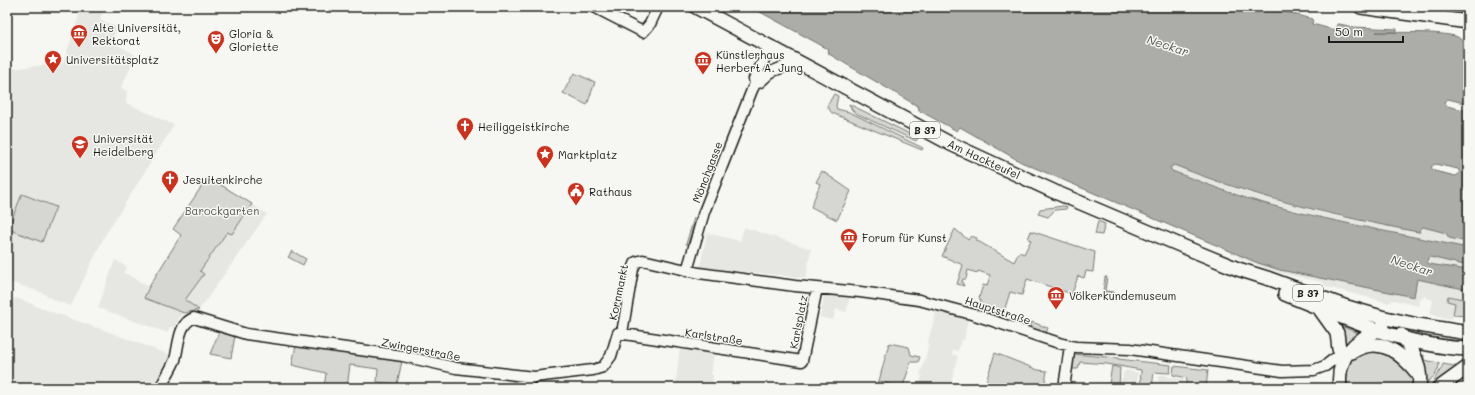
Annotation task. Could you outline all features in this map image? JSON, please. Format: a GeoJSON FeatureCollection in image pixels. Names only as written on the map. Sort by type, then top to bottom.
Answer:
{"type":"FeatureCollection","features":[{"type":"Feature","properties":{"kind":"main road","name":"Am Hackteufel"},"geometry":{"type":"LineString","coordinates":[[696,7],[952,144],[1048,189],[1238,269],[1270,279],[1387,323],[1404,338]]}},
{"type":"Feature","properties":{"kind":"main road"},"geometry":{"type":"LineString","coordinates":[[1361,7],[1418,11],[1468,22]]}},
{"type":"Feature","properties":{"kind":"main road","name":"Am Hackteufel"},"geometry":{"type":"LineString","coordinates":[[1238,269],[1266,286],[1319,308],[1387,323]]}},
{"type":"Feature","properties":{"kind":"main road"},"geometry":{"type":"LineString","coordinates":[[1319,308],[1336,333],[1339,349],[1343,357]]}},
{"type":"Feature","properties":{"kind":"main road"},"geometry":{"type":"LineString","coordinates":[[1340,388],[1339,378],[1343,357],[1359,340],[1387,323]]}},
{"type":"Feature","properties":{"kind":"main road","name":"B 37"},"geometry":{"type":"LineString","coordinates":[[1387,323],[1468,333]]}},
{"type":"Feature","properties":{"kind":"main road"},"geometry":{"type":"LineString","coordinates":[[1404,338],[1412,349],[1416,358],[1419,382]]}},
{"type":"Feature","properties":{"kind":"main road","name":"B 37"},"geometry":{"type":"LineString","coordinates":[[1404,338],[1442,346],[1468,348]]}},
{"type":"Feature","properties":{"kind":"main road"},"geometry":{"type":"LineString","coordinates":[[1343,357],[1358,348],[1371,345],[1384,346],[1400,355],[1419,382]]}},
{"type":"Feature","properties":{"kind":"main road"},"geometry":{"type":"LineString","coordinates":[[1439,388],[1468,367]]}},
{"type":"Feature","properties":{"kind":"street"},"geometry":{"type":"LineString","coordinates":[[594,7],[643,32],[650,24],[658,7]]}},
{"type":"Feature","properties":{"kind":"street","name":"Mönchgasse"},"geometry":{"type":"LineString","coordinates":[[687,271],[704,212],[748,97],[755,84],[754,79],[771,46]]}},
{"type":"Feature","properties":{"kind":"street","name":"Mönchgasse"},"geometry":{"type":"LineString","coordinates":[[755,84],[760,82],[771,72],[798,61]]}},
{"type":"Feature","properties":{"kind":"street","name":"Hauptstraße"},"geometry":{"type":"LineString","coordinates":[[643,260],[687,271],[795,286],[860,292],[935,304],[975,315],[1070,346],[1130,349],[1282,371],[1314,370],[1325,366],[1334,359],[1343,357]]}},
{"type":"Feature","properties":{"kind":"street","name":"Kornmarkt"},"geometry":{"type":"LineString","coordinates":[[620,333],[633,269],[636,262],[643,260]]}},
{"type":"Feature","properties":{"kind":"street","name":"Karlsplatz"},"geometry":{"type":"LineString","coordinates":[[802,361],[817,288]]}},
{"type":"Feature","properties":{"kind":"street","name":"Zwingerstraße"},"geometry":{"type":"LineString","coordinates":[[160,388],[174,360],[183,328],[190,319],[199,319],[246,334],[403,356],[456,368],[529,376],[593,370],[603,367],[611,356],[620,333]]}},
{"type":"Feature","properties":{"kind":"street","name":"Karlstraße"},"geometry":{"type":"LineString","coordinates":[[620,333],[802,361]]}},
{"type":"Feature","properties":{"kind":"street"},"geometry":{"type":"LineString","coordinates":[[1064,388],[1070,346]]}},
{"type":"Feature","properties":{"kind":"street"},"geometry":{"type":"LineString","coordinates":[[516,388],[529,376]]}},
{"type":"Feature","properties":{"kind":"shaded area","name":"Universität Heidelberg"},"geometry":{"type":"Polygon","coordinates":[[[82,7],[104,7],[100,20],[117,27],[112,42],[136,55],[121,88],[127,91],[126,103],[174,125],[104,237],[71,306],[52,299],[43,293],[7,281],[7,68],[10,69],[63,63],[82,7]]]}},
{"type":"Feature","properties":{"kind":"shaded area"},"geometry":{"type":"Polygon","coordinates":[[[1174,165],[1237,189],[1296,206],[1344,218],[1419,230],[1423,227],[1446,233],[1450,238],[1468,242],[1468,316],[1453,315],[1452,319],[1430,314],[1433,300],[1424,296],[1420,299],[1419,306],[1393,300],[1389,303],[1327,287],[1322,282],[1280,273],[1237,257],[1239,255],[1280,270],[1414,296],[1417,279],[1459,270],[1429,264],[1427,261],[1428,258],[1463,247],[1347,223],[1246,197],[1172,171],[1170,167],[1174,165]]]}},
{"type":"Feature","properties":{"kind":"shaded area"},"geometry":{"type":"Polygon","coordinates":[[[215,180],[267,214],[199,310],[187,312],[181,315],[174,328],[170,326],[168,333],[98,308],[115,260],[127,267],[123,272],[149,287],[215,180]]]}},
{"type":"Feature","properties":{"kind":"shaded area"},"geometry":{"type":"Polygon","coordinates":[[[744,227],[811,249],[806,278],[700,267],[707,233],[740,241],[744,227]]]}},
{"type":"Feature","properties":{"kind":"shaded area"},"geometry":{"type":"Polygon","coordinates":[[[825,293],[850,296],[846,312],[836,309],[833,320],[820,317],[825,293]]]}},
{"type":"Feature","properties":{"kind":"shaded area"},"geometry":{"type":"Polygon","coordinates":[[[16,298],[170,355],[165,368],[164,367],[162,374],[152,388],[7,388],[7,318],[13,304],[13,300],[16,298]]]}},
{"type":"Feature","properties":{"kind":"shaded area"},"geometry":{"type":"Polygon","coordinates":[[[936,312],[968,318],[964,340],[961,340],[958,351],[953,350],[952,354],[958,356],[950,388],[916,388],[918,381],[920,382],[922,376],[920,375],[929,345],[927,345],[936,312]]]}},
{"type":"Feature","properties":{"kind":"shaded area"},"geometry":{"type":"Polygon","coordinates":[[[680,348],[714,353],[711,374],[713,375],[712,388],[675,388],[680,348]]]}},
{"type":"Feature","properties":{"kind":"shaded area"},"geometry":{"type":"Polygon","coordinates":[[[1126,370],[1138,373],[1136,388],[1122,388],[1123,383],[1121,383],[1121,378],[1123,378],[1123,373],[1126,370]]]}},
{"type":"Feature","properties":{"kind":"shaded area"},"geometry":{"type":"Polygon","coordinates":[[[1163,374],[1169,377],[1184,379],[1183,388],[1153,388],[1154,381],[1158,382],[1159,376],[1163,374]]]}},
{"type":"Feature","properties":{"kind":"green space"},"geometry":{"type":"Polygon","coordinates":[[[574,73],[595,82],[587,105],[563,93],[574,73]]]}},
{"type":"Feature","properties":{"kind":"green space"},"geometry":{"type":"Polygon","coordinates":[[[834,94],[838,96],[836,106],[837,109],[849,112],[923,148],[922,150],[832,113],[827,106],[834,94]]]}},
{"type":"Feature","properties":{"kind":"green space"},"geometry":{"type":"Polygon","coordinates":[[[849,104],[918,138],[916,141],[857,114],[852,110],[849,104]]]}},
{"type":"Feature","properties":{"kind":"green space"},"geometry":{"type":"Polygon","coordinates":[[[822,171],[851,191],[837,220],[811,207],[820,184],[816,182],[822,171]]]}},
{"type":"Feature","properties":{"kind":"green space","name":"Barockgarten"},"geometry":{"type":"Polygon","coordinates":[[[208,177],[252,204],[232,234],[227,232],[200,271],[204,274],[185,300],[199,310],[184,313],[144,298],[149,287],[181,235],[173,229],[208,177]]]}},
{"type":"Feature","properties":{"kind":"green space"},"geometry":{"type":"Polygon","coordinates":[[[22,194],[56,207],[42,242],[8,229],[22,194]]]}},
{"type":"Feature","properties":{"kind":"green space"},"geometry":{"type":"Polygon","coordinates":[[[1063,206],[1067,207],[1066,209],[1055,210],[1048,217],[1038,214],[1040,209],[1063,206]]]}},
{"type":"Feature","properties":{"kind":"green space"},"geometry":{"type":"Polygon","coordinates":[[[694,218],[696,218],[688,244],[686,244],[694,218]]]}},
{"type":"Feature","properties":{"kind":"green space"},"geometry":{"type":"Polygon","coordinates":[[[1098,221],[1105,224],[1102,235],[1095,234],[1098,221]]]}},
{"type":"Feature","properties":{"kind":"green space"},"geometry":{"type":"Polygon","coordinates":[[[955,229],[968,240],[971,236],[977,238],[976,240],[1014,262],[1019,252],[1024,254],[1031,240],[1028,239],[1031,231],[1095,252],[1093,272],[1086,271],[1084,278],[1078,276],[1072,294],[1027,279],[1022,295],[1010,292],[1002,318],[978,308],[981,301],[979,298],[983,285],[987,286],[990,275],[978,271],[977,273],[968,270],[966,279],[963,279],[962,282],[964,286],[957,284],[963,265],[942,256],[955,229]]]}},
{"type":"Feature","properties":{"kind":"green space"},"geometry":{"type":"Polygon","coordinates":[[[292,251],[306,259],[303,265],[288,257],[292,251]]]}},
{"type":"Feature","properties":{"kind":"green space"},"geometry":{"type":"Polygon","coordinates":[[[1105,277],[1107,277],[1105,291],[1139,298],[1112,295],[1112,293],[1103,292],[1105,277]]]}},
{"type":"Feature","properties":{"kind":"green space"},"geometry":{"type":"Polygon","coordinates":[[[1448,296],[1468,300],[1468,316],[1453,315],[1455,303],[1447,301],[1448,296]]]}},
{"type":"Feature","properties":{"kind":"green space"},"geometry":{"type":"Polygon","coordinates":[[[1032,322],[1048,328],[1046,333],[1030,328],[1032,322]]]}},
{"type":"Feature","properties":{"kind":"green space"},"geometry":{"type":"Polygon","coordinates":[[[1341,326],[1358,333],[1357,336],[1345,346],[1339,327],[1341,326]]]}},
{"type":"Feature","properties":{"kind":"green space"},"geometry":{"type":"Polygon","coordinates":[[[219,332],[235,336],[231,358],[210,354],[219,332]]]}},
{"type":"Feature","properties":{"kind":"green space"},"geometry":{"type":"Polygon","coordinates":[[[1420,335],[1468,341],[1468,343],[1420,337],[1420,335]]]}},
{"type":"Feature","properties":{"kind":"green space"},"geometry":{"type":"Polygon","coordinates":[[[889,343],[909,347],[911,355],[920,357],[918,362],[911,362],[903,386],[900,385],[899,387],[879,381],[889,343]]]}},
{"type":"Feature","properties":{"kind":"green space"},"geometry":{"type":"Polygon","coordinates":[[[296,345],[402,361],[397,384],[377,382],[378,369],[350,365],[347,388],[324,388],[326,373],[292,365],[296,345]]]}},
{"type":"Feature","properties":{"kind":"green space"},"geometry":{"type":"Polygon","coordinates":[[[1364,350],[1389,351],[1414,378],[1413,388],[1345,388],[1345,375],[1348,366],[1354,358],[1364,350]]]}},
{"type":"Feature","properties":{"kind":"green space"},"geometry":{"type":"Polygon","coordinates":[[[995,353],[1038,370],[1047,371],[1044,388],[984,388],[995,353]]]}},
{"type":"Feature","properties":{"kind":"green space"},"geometry":{"type":"Polygon","coordinates":[[[1072,354],[1171,365],[1170,373],[1154,372],[1152,388],[1140,388],[1141,370],[1107,364],[1080,362],[1078,369],[1069,369],[1072,354]]]}},
{"type":"Feature","properties":{"kind":"green space"},"geometry":{"type":"Polygon","coordinates":[[[1423,355],[1424,360],[1439,363],[1435,375],[1425,383],[1422,357],[1423,355]]]}},
{"type":"Feature","properties":{"kind":"green space"},"geometry":{"type":"Polygon","coordinates":[[[1443,364],[1460,367],[1431,388],[1432,383],[1443,364]]]}},
{"type":"Feature","properties":{"kind":"green space"},"geometry":{"type":"Polygon","coordinates":[[[1112,366],[1120,368],[1119,388],[1105,388],[1105,384],[1109,384],[1112,366]]]}},
{"type":"Feature","properties":{"kind":"green space"},"geometry":{"type":"Polygon","coordinates":[[[1174,366],[1208,370],[1206,388],[1185,388],[1187,378],[1173,375],[1174,366]]]}},
{"type":"Feature","properties":{"kind":"water","name":"Neckar"},"geometry":{"type":"Polygon","coordinates":[[[751,7],[1266,7],[1313,19],[1312,24],[1335,30],[1337,24],[1339,24],[1354,27],[1397,29],[1397,32],[1376,32],[1446,34],[1457,37],[1468,44],[1468,104],[1448,99],[1444,102],[1447,106],[1468,111],[1468,242],[1449,238],[1446,233],[1423,227],[1419,230],[1420,232],[1418,232],[1325,212],[1234,187],[1174,165],[1170,168],[1172,171],[1218,188],[1273,206],[1327,219],[1463,247],[1463,245],[1468,246],[1468,266],[1430,257],[1427,261],[1429,264],[1468,270],[1468,289],[1417,279],[1414,297],[1280,270],[1258,263],[1021,162],[960,127],[957,131],[918,110],[919,107],[829,54],[828,49],[751,7]],[[1435,164],[1431,167],[1434,171],[1456,176],[1460,173],[1458,169],[1435,164]]]}},
{"type":"Feature","properties":{"kind":"place","name":"Alte Universität, Rektorat"},"geometry":{"type":"Point","coordinates":[79,48]}},
{"type":"Feature","properties":{"kind":"place","name":"Gloria & Gloriette"},"geometry":{"type":"Point","coordinates":[216,54]}},
{"type":"Feature","properties":{"kind":"place","name":"Universitätsplatz"},"geometry":{"type":"Point","coordinates":[53,74]}},
{"type":"Feature","properties":{"kind":"place","name":"Künstlerhaus Herbert A. Jung"},"geometry":{"type":"Point","coordinates":[703,75]}},
{"type":"Feature","properties":{"kind":"place","name":"Heiliggeistkirche"},"geometry":{"type":"Point","coordinates":[465,141]}},
{"type":"Feature","properties":{"kind":"place","name":"Universität Heidelberg"},"geometry":{"type":"Point","coordinates":[80,159]}},
{"type":"Feature","properties":{"kind":"place","name":"Marktplatz"},"geometry":{"type":"Point","coordinates":[545,169]}},
{"type":"Feature","properties":{"kind":"place","name":"Jesuitenkirche"},"geometry":{"type":"Point","coordinates":[170,194]}},
{"type":"Feature","properties":{"kind":"place","name":"Rathaus"},"geometry":{"type":"Point","coordinates":[576,206]}},
{"type":"Feature","properties":{"kind":"place","name":"Forum für Kunst"},"geometry":{"type":"Point","coordinates":[849,252]}},
{"type":"Feature","properties":{"kind":"place","name":"Völkerkundemuseum"},"geometry":{"type":"Point","coordinates":[1056,310]}}]}
